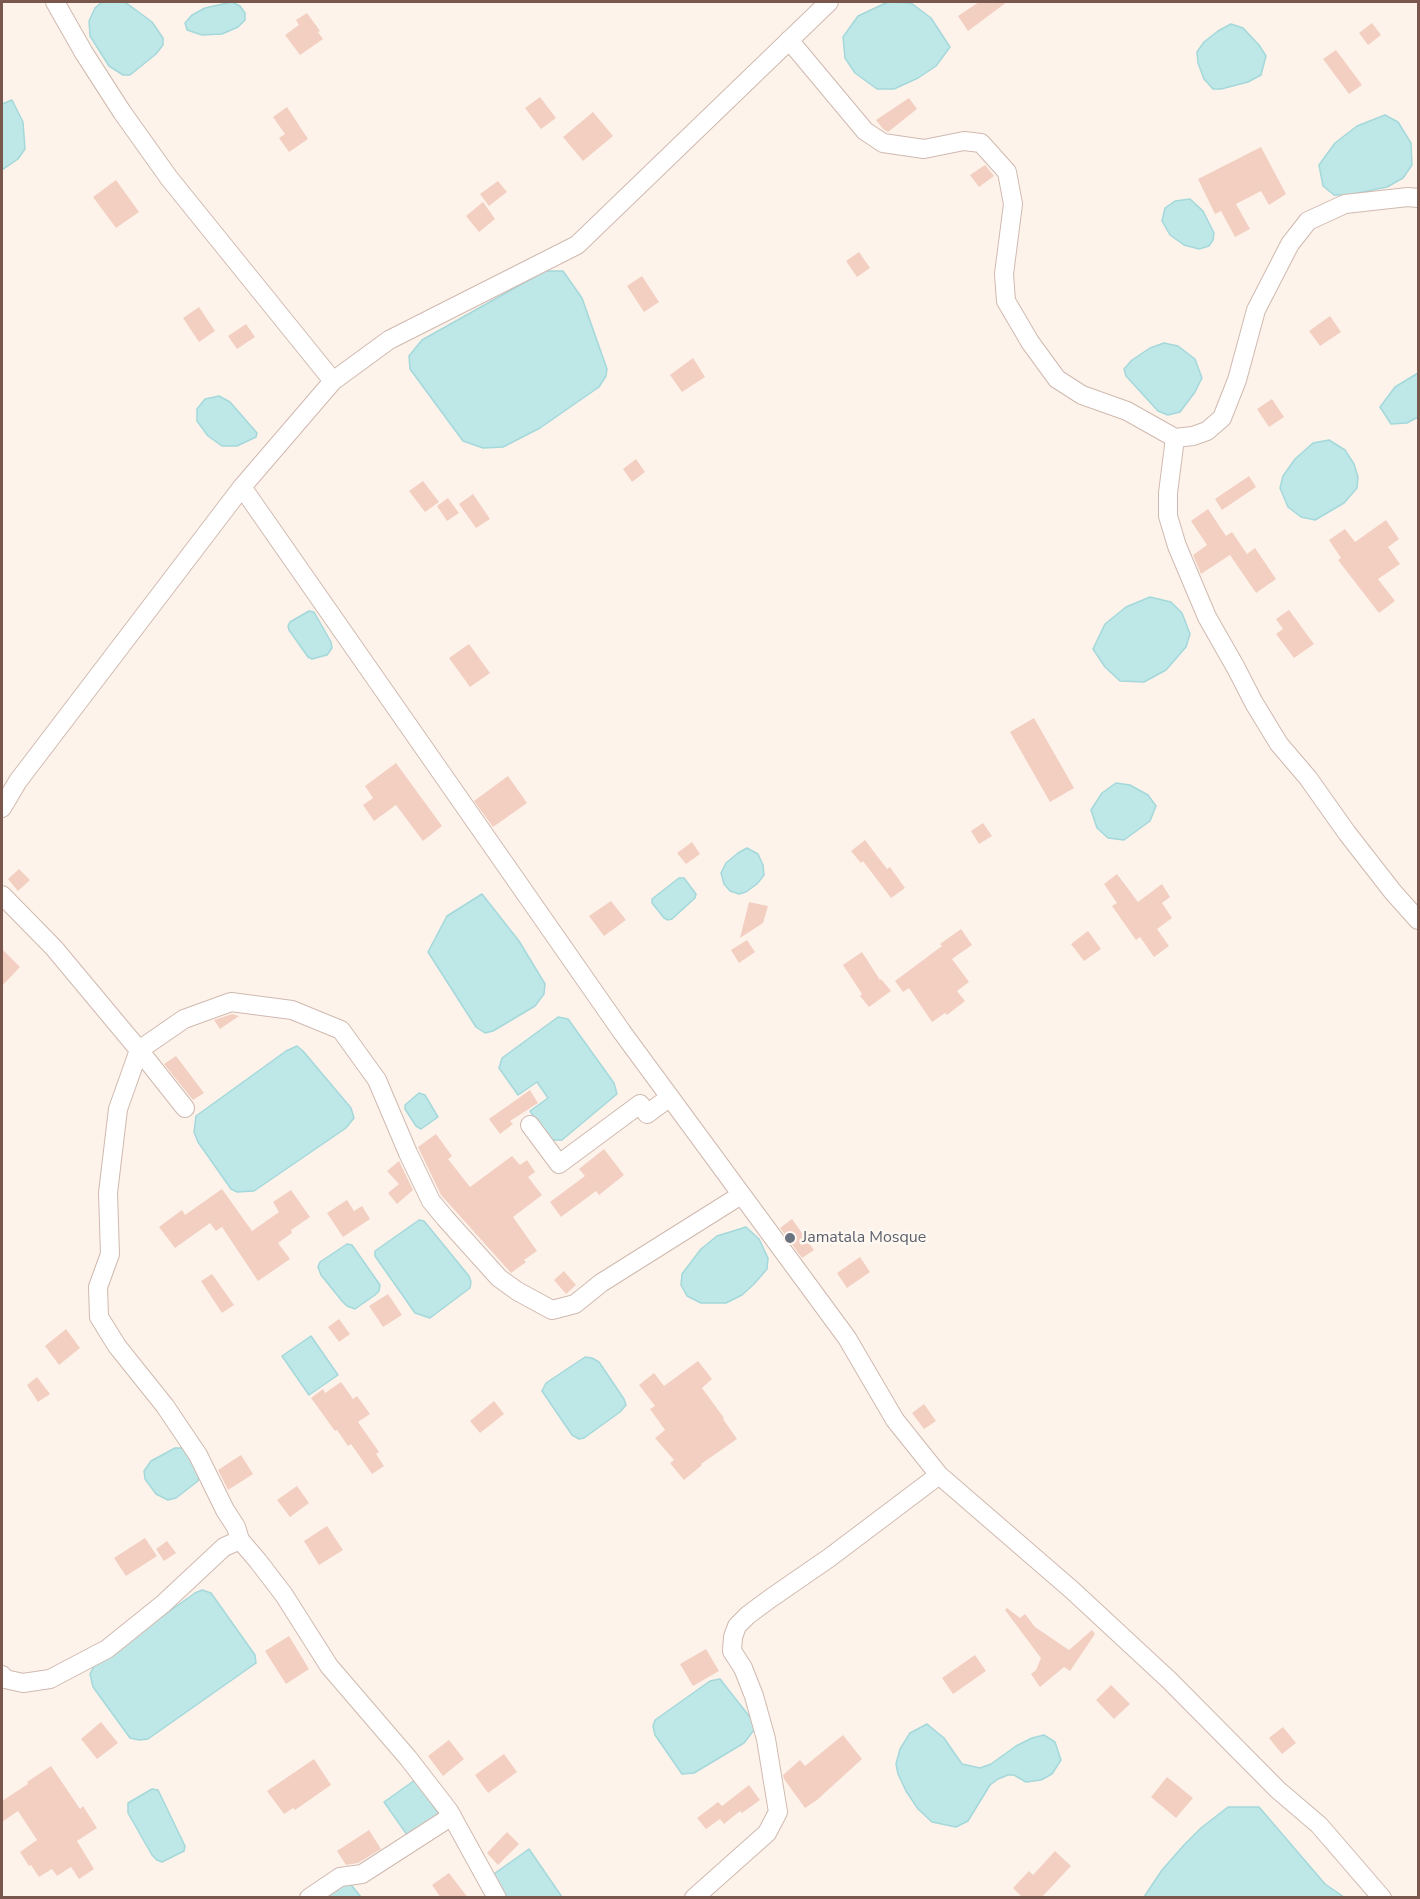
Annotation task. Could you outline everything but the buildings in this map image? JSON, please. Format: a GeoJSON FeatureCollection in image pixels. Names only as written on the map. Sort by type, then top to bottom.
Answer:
{"type":"FeatureCollection","features":[{"type":"Feature","properties":{"kind":"street"},"geometry":{"type":"LineString","coordinates":[[56,2],[84,54],[169,178],[333,381]]}},
{"type":"Feature","properties":{"kind":"street"},"geometry":{"type":"LineString","coordinates":[[2,808],[18,781],[242,487],[333,381],[389,340],[577,245],[829,2]]}},
{"type":"Feature","properties":{"kind":"street"},"geometry":{"type":"LineString","coordinates":[[789,40],[865,131],[883,143],[924,149],[964,141],[981,143],[1007,172],[1013,204],[1004,274],[1006,301],[1030,342],[1057,379],[1082,395],[1127,411],[1175,438],[1193,436],[1207,431],[1222,418],[1237,380],[1256,310],[1290,244],[1308,221],[1346,204],[1408,197],[1419,198]]}},
{"type":"Feature","properties":{"kind":"street"},"geometry":{"type":"LineString","coordinates":[[1175,438],[1168,493],[1168,516],[1177,546],[1207,617],[1254,703],[1280,744],[1393,892],[1419,920]]}},
{"type":"Feature","properties":{"kind":"street"},"geometry":{"type":"LineString","coordinates":[[242,487],[622,1032],[847,1338],[895,1420],[939,1475],[1072,1590],[1169,1680],[1278,1790],[1319,1825],[1382,1898]]}},
{"type":"Feature","properties":{"kind":"street"},"geometry":{"type":"LineString","coordinates":[[2,896],[54,948],[184,1108]]}},
{"type":"Feature","properties":{"kind":"street"},"geometry":{"type":"LineString","coordinates":[[497,1898],[452,1816],[408,1758],[329,1666],[284,1595],[240,1540],[236,1527],[198,1455],[165,1406],[117,1346],[99,1317],[98,1287],[110,1254],[108,1193],[118,1110],[139,1050],[184,1019],[231,1002],[292,1010],[341,1030],[377,1080],[431,1201],[499,1278],[517,1291],[552,1310],[575,1304],[601,1283],[741,1195]]}},
{"type":"Feature","properties":{"kind":"street"},"geometry":{"type":"LineString","coordinates":[[530,1125],[559,1164],[640,1104],[647,1114],[670,1097]]}},
{"type":"Feature","properties":{"kind":"street"},"geometry":{"type":"LineString","coordinates":[[694,1898],[767,1833],[778,1812],[760,1717],[743,1668],[732,1651],[737,1626],[748,1615],[829,1558],[939,1475]]}},
{"type":"Feature","properties":{"kind":"street"},"geometry":{"type":"LineString","coordinates":[[2,1675],[5,1679],[23,1683],[50,1679],[107,1648],[163,1604],[224,1547],[240,1540]]}},
{"type":"Feature","properties":{"kind":"street"},"geometry":{"type":"LineString","coordinates":[[309,1898],[340,1877],[362,1874],[452,1816]]}},
{"type":"Feature","properties":{"kind":"water"},"geometry":{"type":"Polygon","coordinates":[[[102,2],[125,2],[152,22],[163,38],[163,45],[156,54],[130,75],[123,75],[109,66],[90,36],[89,21],[95,8],[102,2]]]}},
{"type":"Feature","properties":{"kind":"water"},"geometry":{"type":"Polygon","coordinates":[[[232,2],[240,6],[245,13],[245,20],[238,27],[222,34],[202,35],[187,30],[185,23],[192,15],[205,8],[232,2]]]}},
{"type":"Feature","properties":{"kind":"water"},"geometry":{"type":"Polygon","coordinates":[[[888,2],[911,3],[931,18],[950,47],[936,66],[918,78],[894,89],[877,89],[855,73],[845,58],[843,37],[858,16],[888,2]]]}},
{"type":"Feature","properties":{"kind":"water"},"geometry":{"type":"Polygon","coordinates":[[[1231,24],[1243,28],[1266,56],[1261,75],[1248,82],[1213,89],[1204,79],[1197,52],[1204,42],[1231,24]]]}},
{"type":"Feature","properties":{"kind":"water"},"geometry":{"type":"Polygon","coordinates":[[[12,100],[23,122],[25,149],[18,159],[2,170],[2,104],[12,100]]]}},
{"type":"Feature","properties":{"kind":"water"},"geometry":{"type":"Polygon","coordinates":[[[1385,115],[1398,122],[1411,143],[1412,165],[1403,178],[1387,187],[1348,195],[1334,195],[1323,186],[1319,165],[1335,143],[1357,126],[1385,115]]]}},
{"type":"Feature","properties":{"kind":"water"},"geometry":{"type":"Polygon","coordinates":[[[1190,199],[1203,211],[1214,233],[1209,246],[1199,249],[1184,245],[1170,235],[1162,221],[1165,208],[1175,201],[1190,199]]]}},
{"type":"Feature","properties":{"kind":"water"},"geometry":{"type":"Polygon","coordinates":[[[545,271],[563,271],[582,298],[607,369],[606,376],[599,387],[540,428],[503,447],[483,448],[463,441],[410,369],[409,356],[422,340],[545,271]]]}},
{"type":"Feature","properties":{"kind":"water"},"geometry":{"type":"Polygon","coordinates":[[[1164,343],[1178,346],[1195,359],[1202,378],[1180,412],[1168,415],[1158,411],[1126,376],[1124,369],[1132,360],[1150,348],[1164,343]]]}},
{"type":"Feature","properties":{"kind":"water"},"geometry":{"type":"Polygon","coordinates":[[[1418,373],[1418,417],[1407,423],[1391,424],[1380,407],[1395,387],[1418,373]]]}},
{"type":"Feature","properties":{"kind":"water"},"geometry":{"type":"Polygon","coordinates":[[[219,396],[230,402],[257,433],[256,437],[237,446],[222,446],[208,436],[197,421],[197,409],[205,399],[219,396]]]}},
{"type":"Feature","properties":{"kind":"water"},"geometry":{"type":"Polygon","coordinates":[[[1329,440],[1345,450],[1354,464],[1358,477],[1357,488],[1344,503],[1315,520],[1301,517],[1288,507],[1280,488],[1283,476],[1295,459],[1313,443],[1329,440]]]}},
{"type":"Feature","properties":{"kind":"water"},"geometry":{"type":"Polygon","coordinates":[[[1150,597],[1171,602],[1182,613],[1190,634],[1186,647],[1166,670],[1144,682],[1120,681],[1105,667],[1093,649],[1105,624],[1126,607],[1150,597]]]}},
{"type":"Feature","properties":{"kind":"water"},"geometry":{"type":"Polygon","coordinates":[[[309,611],[314,612],[332,648],[327,655],[312,659],[308,657],[288,626],[290,622],[309,611]]]}},
{"type":"Feature","properties":{"kind":"water"},"geometry":{"type":"Polygon","coordinates":[[[1116,783],[1130,785],[1148,795],[1156,806],[1150,821],[1124,840],[1108,838],[1097,828],[1091,810],[1102,793],[1116,783]]]}},
{"type":"Feature","properties":{"kind":"water"},"geometry":{"type":"Polygon","coordinates":[[[747,848],[758,854],[764,875],[757,884],[739,894],[730,891],[724,884],[721,873],[726,863],[747,848]]]}},
{"type":"Feature","properties":{"kind":"water"},"geometry":{"type":"Polygon","coordinates":[[[679,878],[684,878],[696,894],[695,898],[668,920],[652,903],[652,899],[679,878]]]}},
{"type":"Feature","properties":{"kind":"water"},"geometry":{"type":"Polygon","coordinates":[[[482,894],[519,941],[545,984],[544,994],[535,1006],[493,1031],[485,1033],[476,1027],[428,952],[447,916],[482,894]]]}},
{"type":"Feature","properties":{"kind":"water"},"geometry":{"type":"Polygon","coordinates":[[[558,1017],[568,1019],[614,1083],[617,1094],[562,1140],[550,1140],[530,1111],[548,1098],[537,1082],[518,1095],[499,1068],[502,1058],[558,1017]]]}},
{"type":"Feature","properties":{"kind":"water"},"geometry":{"type":"Polygon","coordinates":[[[297,1046],[351,1108],[354,1118],[346,1128],[254,1191],[237,1192],[231,1189],[198,1142],[194,1132],[196,1116],[286,1051],[297,1046]]]}},
{"type":"Feature","properties":{"kind":"water"},"geometry":{"type":"Polygon","coordinates":[[[419,1093],[425,1095],[438,1117],[421,1129],[416,1126],[405,1109],[405,1105],[419,1093]]]}},
{"type":"Feature","properties":{"kind":"water"},"geometry":{"type":"Polygon","coordinates":[[[419,1220],[424,1221],[469,1276],[471,1282],[470,1288],[430,1318],[415,1313],[375,1256],[375,1251],[419,1220]]]}},
{"type":"Feature","properties":{"kind":"water"},"geometry":{"type":"Polygon","coordinates":[[[746,1227],[759,1239],[768,1258],[767,1269],[742,1295],[726,1303],[701,1303],[687,1296],[681,1285],[682,1274],[701,1249],[717,1236],[746,1227]]]}},
{"type":"Feature","properties":{"kind":"water"},"geometry":{"type":"Polygon","coordinates":[[[347,1244],[352,1245],[380,1285],[375,1295],[355,1309],[342,1301],[321,1275],[318,1267],[320,1262],[347,1244]]]}},
{"type":"Feature","properties":{"kind":"water"},"geometry":{"type":"Polygon","coordinates":[[[311,1336],[338,1375],[309,1395],[282,1356],[311,1336]]]}},
{"type":"Feature","properties":{"kind":"water"},"geometry":{"type":"Polygon","coordinates":[[[585,1357],[599,1362],[626,1405],[620,1412],[584,1438],[579,1439],[572,1435],[542,1391],[546,1383],[585,1357]]]}},
{"type":"Feature","properties":{"kind":"water"},"geometry":{"type":"Polygon","coordinates":[[[175,1448],[184,1448],[199,1472],[198,1481],[176,1498],[168,1500],[156,1494],[145,1479],[144,1471],[151,1461],[175,1448]]]}},
{"type":"Feature","properties":{"kind":"water"},"geometry":{"type":"Polygon","coordinates":[[[202,1590],[211,1593],[255,1655],[256,1663],[148,1739],[130,1738],[93,1687],[90,1674],[95,1664],[202,1590]]]}},
{"type":"Feature","properties":{"kind":"water"},"geometry":{"type":"Polygon","coordinates":[[[720,1679],[753,1721],[754,1730],[744,1743],[694,1773],[682,1774],[655,1735],[653,1726],[655,1720],[710,1681],[720,1679]]]}},
{"type":"Feature","properties":{"kind":"water"},"geometry":{"type":"Polygon","coordinates":[[[927,1724],[944,1738],[962,1764],[980,1768],[991,1764],[1016,1746],[1044,1735],[1055,1742],[1061,1760],[1052,1774],[1041,1780],[1026,1782],[1014,1775],[998,1779],[990,1785],[968,1821],[956,1827],[932,1822],[918,1809],[906,1791],[896,1764],[900,1749],[910,1733],[927,1724]]]}},
{"type":"Feature","properties":{"kind":"water"},"geometry":{"type":"Polygon","coordinates":[[[415,1780],[441,1817],[410,1839],[384,1802],[415,1780]]]}},
{"type":"Feature","properties":{"kind":"water"},"geometry":{"type":"Polygon","coordinates":[[[152,1789],[158,1790],[185,1846],[184,1851],[162,1862],[152,1855],[128,1813],[128,1803],[152,1789]]]}},
{"type":"Feature","properties":{"kind":"water"},"geometry":{"type":"Polygon","coordinates":[[[1228,1807],[1259,1807],[1325,1884],[1344,1897],[1144,1897],[1162,1870],[1184,1845],[1228,1807]]]}},
{"type":"Feature","properties":{"kind":"water"},"geometry":{"type":"Polygon","coordinates":[[[529,1849],[562,1897],[506,1897],[491,1876],[529,1849]]]}},
{"type":"Feature","properties":{"kind":"water"},"geometry":{"type":"Polygon","coordinates":[[[348,1881],[361,1897],[320,1898],[348,1881]]]}},
{"type":"Feature","properties":{"kind":"place","name":"Jamatala Mosque"},"geometry":{"type":"Point","coordinates":[790,1238]}}]}
